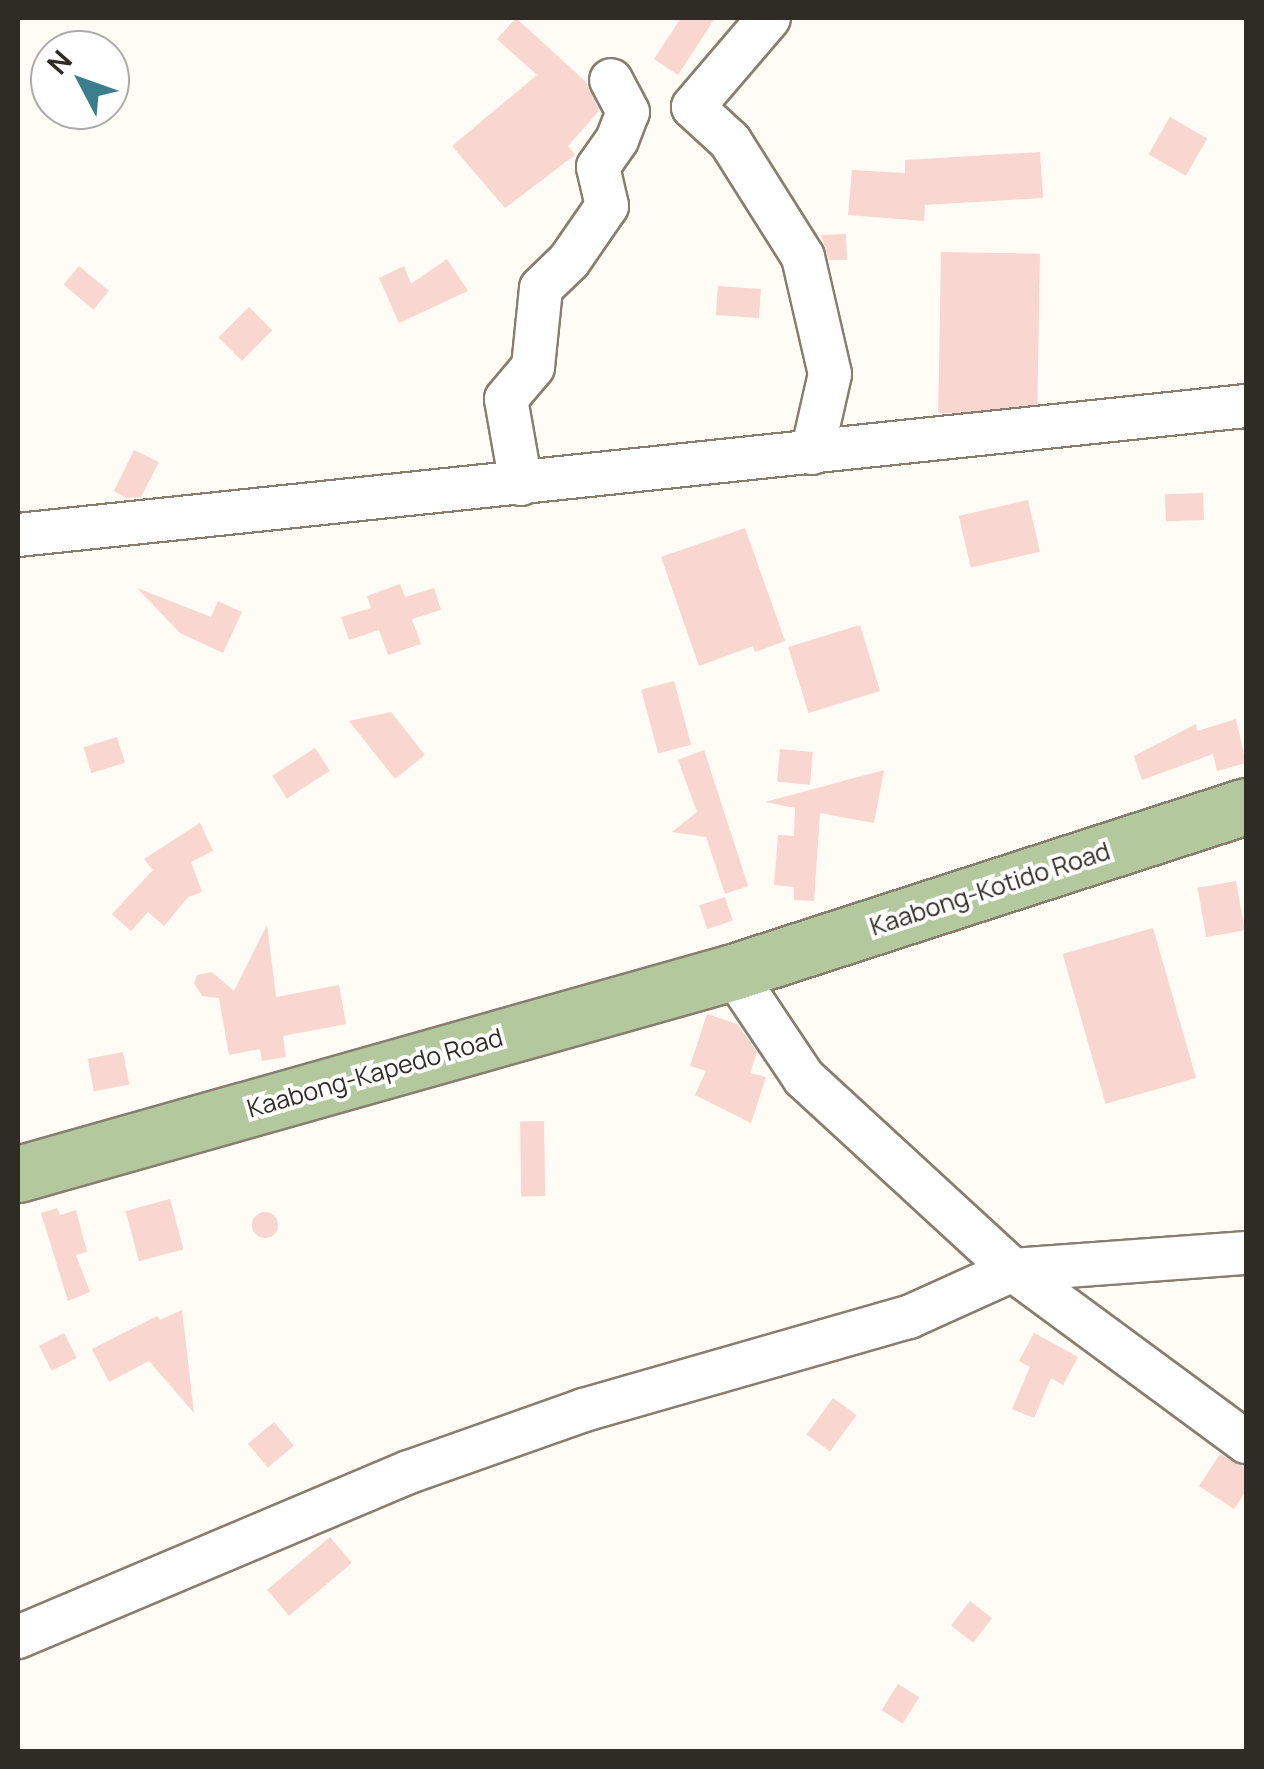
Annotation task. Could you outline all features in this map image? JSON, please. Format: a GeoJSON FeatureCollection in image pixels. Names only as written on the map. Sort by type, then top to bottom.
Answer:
{"type":"FeatureCollection","features":[{"type":"Feature","properties":{"kind":"main road","name":"Kaabong-Kotido Road"},"geometry":{"type":"LineString","coordinates":[[733,972],[1246,806]]}},
{"type":"Feature","properties":{"kind":"main road","name":"Kaabong-Kapedo Road"},"geometry":{"type":"LineString","coordinates":[[18,1174],[733,972]]}},
{"type":"Feature","properties":{"kind":"street"},"geometry":{"type":"LineString","coordinates":[[769,18],[694,107],[730,141],[804,257],[830,374],[812,452]]}},
{"type":"Feature","properties":{"kind":"street"},"geometry":{"type":"LineString","coordinates":[[521,484],[506,398],[533,367],[541,288],[569,261],[607,206],[598,166],[617,140],[628,112],[611,80]]}},
{"type":"Feature","properties":{"kind":"street"},"geometry":{"type":"LineString","coordinates":[[18,535],[1246,406]]}},
{"type":"Feature","properties":{"kind":"street"},"geometry":{"type":"LineString","coordinates":[[733,972],[804,1078],[1012,1270],[1246,1442]]}},
{"type":"Feature","properties":{"kind":"street"},"geometry":{"type":"LineString","coordinates":[[18,1637],[409,1472],[584,1410],[909,1317],[1012,1270],[1246,1253]]}},
{"type":"Feature","properties":{"kind":"building"},"geometry":{"type":"Polygon","coordinates":[[[516,18],[586,82],[599,111],[568,146],[575,155],[505,208],[452,146],[537,75],[497,39],[516,18]]]}},
{"type":"Feature","properties":{"kind":"building"},"geometry":{"type":"Polygon","coordinates":[[[681,18],[715,18],[678,75],[654,59],[681,18]]]}},
{"type":"Feature","properties":{"kind":"building"},"geometry":{"type":"Polygon","coordinates":[[[1170,117],[1207,138],[1186,176],[1148,154],[1170,117]]]}},
{"type":"Feature","properties":{"kind":"building"},"geometry":{"type":"Polygon","coordinates":[[[1040,152],[1043,198],[925,205],[924,221],[848,215],[852,170],[905,173],[905,160],[1040,152]]]}},
{"type":"Feature","properties":{"kind":"building"},"geometry":{"type":"Polygon","coordinates":[[[846,234],[847,260],[829,260],[821,235],[846,234]]]}},
{"type":"Feature","properties":{"kind":"building"},"geometry":{"type":"Polygon","coordinates":[[[941,252],[1040,254],[1037,415],[938,413],[941,252]]]}},
{"type":"Feature","properties":{"kind":"building"},"geometry":{"type":"Polygon","coordinates":[[[447,259],[468,291],[399,323],[379,278],[404,266],[411,284],[447,259]]]}},
{"type":"Feature","properties":{"kind":"building"},"geometry":{"type":"Polygon","coordinates":[[[79,266],[109,291],[93,309],[64,284],[79,266]]]}},
{"type":"Feature","properties":{"kind":"building"},"geometry":{"type":"Polygon","coordinates":[[[718,286],[761,289],[759,318],[716,315],[718,286]]]}},
{"type":"Feature","properties":{"kind":"building"},"geometry":{"type":"Polygon","coordinates":[[[249,307],[272,330],[242,361],[219,337],[249,307]]]}},
{"type":"Feature","properties":{"kind":"building"},"geometry":{"type":"Polygon","coordinates":[[[134,450],[159,462],[141,497],[127,498],[114,491],[134,450]]]}},
{"type":"Feature","properties":{"kind":"building"},"geometry":{"type":"Polygon","coordinates":[[[1203,493],[1204,520],[1166,521],[1165,494],[1203,493]]]}},
{"type":"Feature","properties":{"kind":"building"},"geometry":{"type":"Polygon","coordinates":[[[1028,500],[1040,552],[971,568],[959,516],[1028,500]]]}},
{"type":"Feature","properties":{"kind":"building"},"geometry":{"type":"Polygon","coordinates":[[[745,528],[785,641],[755,652],[753,646],[699,666],[661,557],[745,528]]]}},
{"type":"Feature","properties":{"kind":"building"},"geometry":{"type":"Polygon","coordinates":[[[400,584],[405,597],[434,588],[441,610],[412,619],[421,644],[388,655],[379,630],[349,640],[341,617],[371,608],[367,596],[400,584]]]}},
{"type":"Feature","properties":{"kind":"building"},"geometry":{"type":"Polygon","coordinates":[[[137,588],[211,617],[218,601],[242,612],[223,653],[180,633],[137,588]]]}},
{"type":"Feature","properties":{"kind":"building"},"geometry":{"type":"Polygon","coordinates":[[[860,625],[880,691],[808,713],[788,647],[860,625]]]}},
{"type":"Feature","properties":{"kind":"building"},"geometry":{"type":"Polygon","coordinates":[[[674,681],[691,745],[658,754],[641,690],[674,681]]]}},
{"type":"Feature","properties":{"kind":"building"},"geometry":{"type":"Polygon","coordinates":[[[391,712],[425,755],[395,779],[349,721],[391,712]]]}},
{"type":"Feature","properties":{"kind":"building"},"geometry":{"type":"Polygon","coordinates":[[[1236,719],[1246,763],[1217,771],[1213,754],[1142,780],[1134,756],[1196,724],[1197,731],[1236,719]]]}},
{"type":"Feature","properties":{"kind":"building"},"geometry":{"type":"Polygon","coordinates":[[[117,737],[125,763],[91,773],[84,747],[117,737]]]}},
{"type":"Feature","properties":{"kind":"building"},"geometry":{"type":"Polygon","coordinates":[[[315,748],[330,771],[287,798],[272,776],[315,748]]]}},
{"type":"Feature","properties":{"kind":"building"},"geometry":{"type":"Polygon","coordinates":[[[780,749],[813,752],[810,785],[777,782],[780,749]]]}},
{"type":"Feature","properties":{"kind":"building"},"geometry":{"type":"Polygon","coordinates":[[[704,750],[748,886],[725,894],[706,837],[672,832],[697,812],[678,760],[704,750]]]}},
{"type":"Feature","properties":{"kind":"building"},"geometry":{"type":"Polygon","coordinates":[[[884,770],[874,823],[820,813],[814,901],[794,900],[794,887],[774,885],[778,835],[794,836],[795,808],[765,802],[884,770]]]}},
{"type":"Feature","properties":{"kind":"building"},"geometry":{"type":"Polygon","coordinates":[[[200,823],[213,851],[191,862],[202,892],[188,897],[164,926],[148,912],[131,931],[112,914],[153,870],[144,859],[200,823]]]}},
{"type":"Feature","properties":{"kind":"building"},"geometry":{"type":"Polygon","coordinates":[[[1236,881],[1245,930],[1206,937],[1198,888],[1236,881]]]}},
{"type":"Feature","properties":{"kind":"building"},"geometry":{"type":"Polygon","coordinates":[[[725,897],[733,921],[707,929],[699,905],[725,897]]]}},
{"type":"Feature","properties":{"kind":"building"},"geometry":{"type":"Polygon","coordinates":[[[267,925],[276,997],[339,985],[346,1024],[283,1036],[286,1057],[262,1061],[260,1049],[229,1055],[219,998],[202,996],[194,983],[197,975],[212,972],[234,991],[267,925]]]}},
{"type":"Feature","properties":{"kind":"building"},"geometry":{"type":"Polygon","coordinates":[[[1153,928],[1196,1078],[1106,1104],[1063,954],[1153,928]]]}},
{"type":"Feature","properties":{"kind":"building"},"geometry":{"type":"Polygon","coordinates":[[[707,1014],[737,1024],[757,1052],[750,1073],[766,1077],[751,1123],[695,1095],[706,1071],[690,1066],[707,1014]]]}},
{"type":"Feature","properties":{"kind":"building"},"geometry":{"type":"Polygon","coordinates":[[[123,1052],[129,1084],[94,1091],[88,1059],[123,1052]]]}},
{"type":"Feature","properties":{"kind":"building"},"geometry":{"type":"Polygon","coordinates":[[[520,1121],[544,1121],[545,1196],[521,1196],[520,1121]]]}},
{"type":"Feature","properties":{"kind":"building"},"geometry":{"type":"Polygon","coordinates":[[[170,1199],[183,1249],[139,1261],[126,1211],[170,1199]]]}},
{"type":"Feature","properties":{"kind":"building"},"geometry":{"type":"Polygon","coordinates":[[[57,1208],[60,1215],[76,1210],[87,1252],[76,1255],[90,1292],[68,1301],[41,1213],[57,1208]]]}},
{"type":"Feature","properties":{"kind":"building"},"geometry":{"type":"Polygon","coordinates":[[[265,1212],[274,1216],[278,1225],[274,1234],[265,1238],[256,1234],[252,1225],[256,1216],[265,1212]]]}},
{"type":"Feature","properties":{"kind":"building"},"geometry":{"type":"Polygon","coordinates":[[[182,1310],[194,1413],[149,1361],[109,1382],[92,1349],[157,1316],[160,1320],[182,1310]]]}},
{"type":"Feature","properties":{"kind":"building"},"geometry":{"type":"Polygon","coordinates":[[[64,1333],[77,1358],[52,1371],[39,1346],[64,1333]]]}},
{"type":"Feature","properties":{"kind":"building"},"geometry":{"type":"Polygon","coordinates":[[[1034,1333],[1078,1357],[1063,1385],[1051,1378],[1034,1418],[1012,1409],[1030,1367],[1019,1361],[1034,1333]]]}},
{"type":"Feature","properties":{"kind":"building"},"geometry":{"type":"Polygon","coordinates":[[[833,1398],[856,1415],[830,1451],[807,1434],[833,1398]]]}},
{"type":"Feature","properties":{"kind":"building"},"geometry":{"type":"Polygon","coordinates":[[[274,1422],[294,1446],[268,1468],[248,1444],[274,1422]]]}},
{"type":"Feature","properties":{"kind":"building"},"geometry":{"type":"Polygon","coordinates":[[[1220,1454],[1246,1468],[1246,1491],[1234,1509],[1199,1486],[1220,1454]]]}},
{"type":"Feature","properties":{"kind":"building"},"geometry":{"type":"Polygon","coordinates":[[[330,1537],[352,1563],[289,1616],[267,1590],[330,1537]]]}},
{"type":"Feature","properties":{"kind":"building"},"geometry":{"type":"Polygon","coordinates":[[[970,1601],[992,1618],[973,1643],[951,1625],[970,1601]]]}},
{"type":"Feature","properties":{"kind":"building"},"geometry":{"type":"Polygon","coordinates":[[[898,1684],[919,1697],[903,1724],[882,1710],[898,1684]]]}}]}
